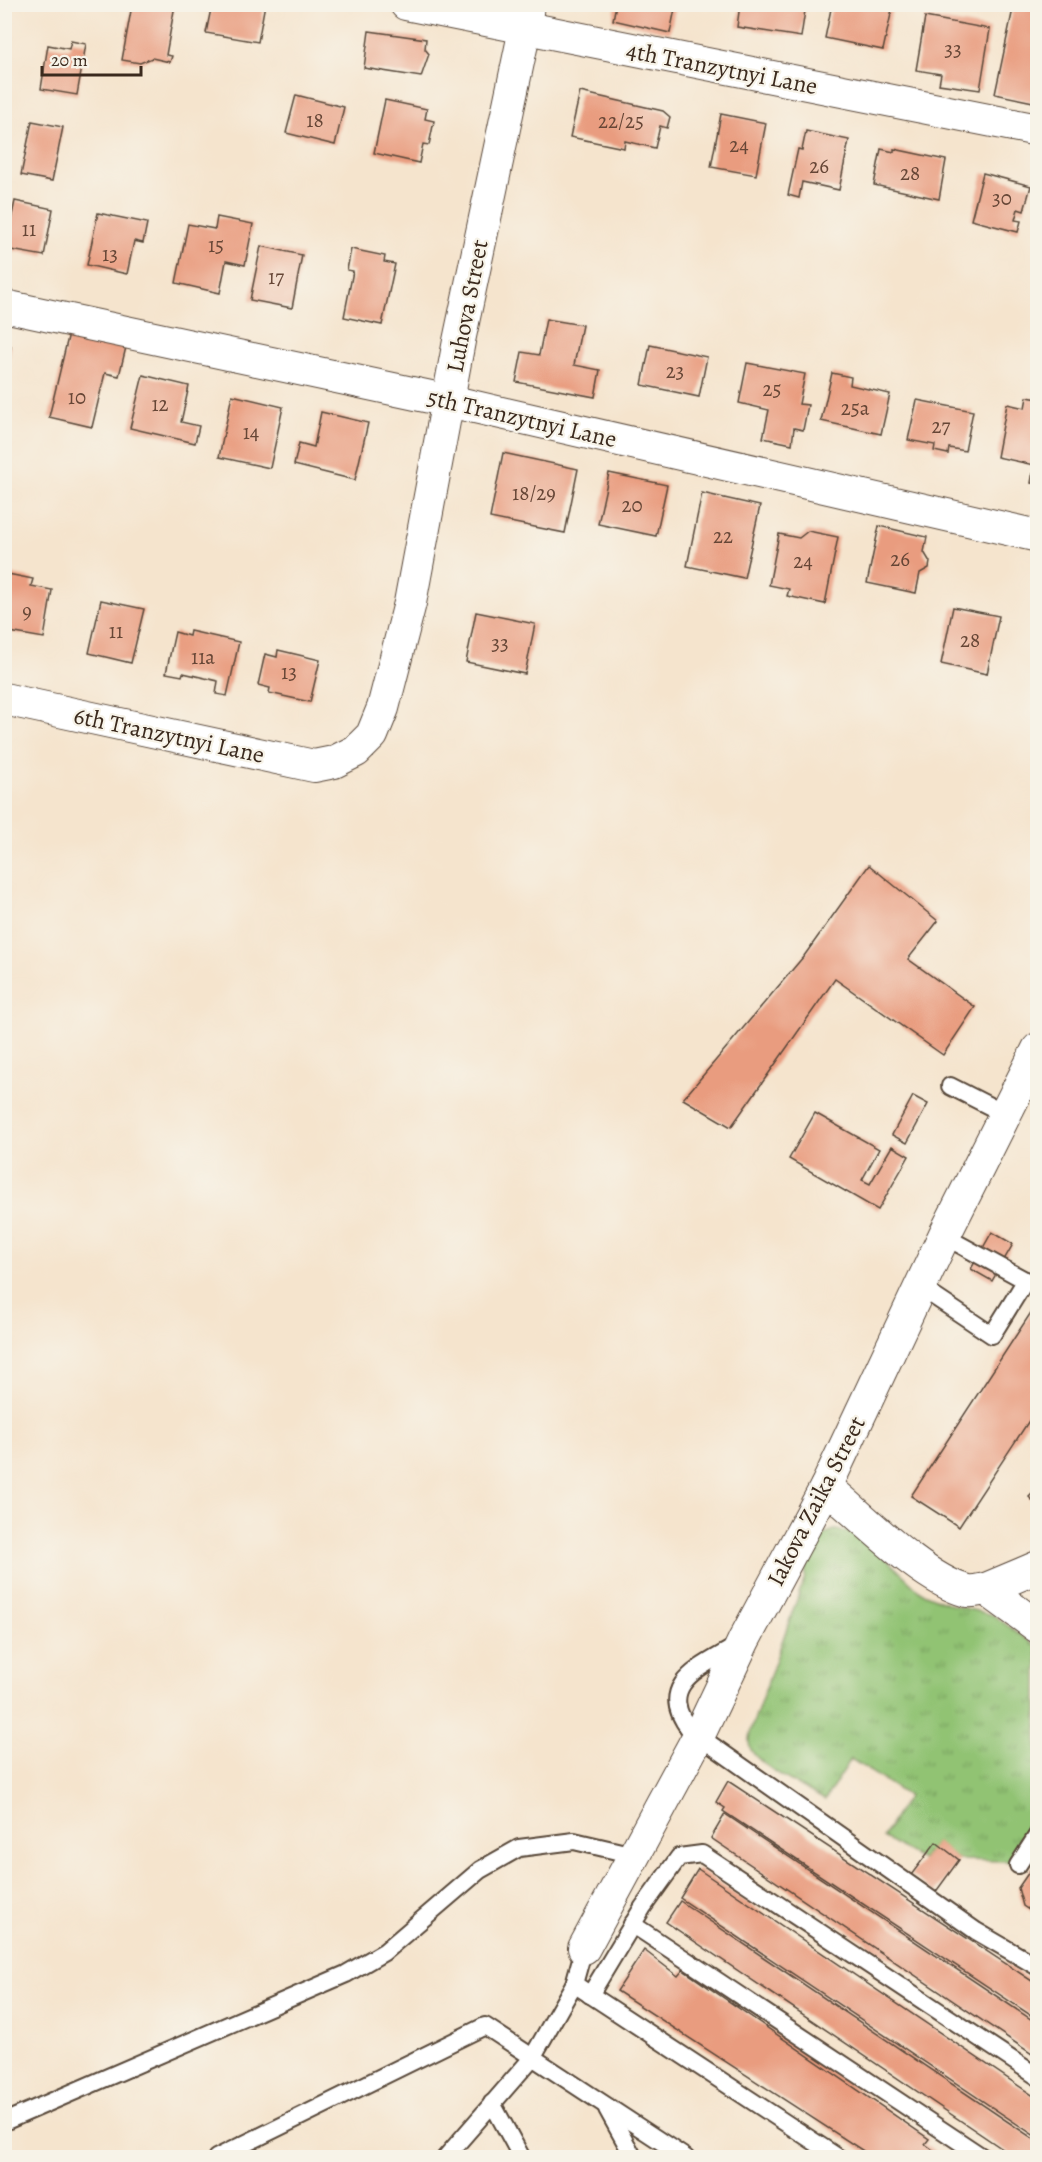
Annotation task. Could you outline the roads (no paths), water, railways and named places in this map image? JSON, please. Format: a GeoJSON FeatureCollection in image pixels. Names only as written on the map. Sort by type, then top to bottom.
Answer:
{"type":"FeatureCollection","features":[{"type":"Feature","properties":{"kind":"street","name":"4th Tranzytnyi Lane"},"geometry":{"type":"LineString","coordinates":[[406,4],[527,17],[1038,130]]}},
{"type":"Feature","properties":{"kind":"street","name":"Luhova Street"},"geometry":{"type":"LineString","coordinates":[[334,762],[356,751],[372,735],[383,708],[410,603],[459,340],[527,17]]}},
{"type":"Feature","properties":{"kind":"street","name":"5th Tranzytnyi Lane"},"geometry":{"type":"LineString","coordinates":[[4,306],[449,401],[1038,536]]}},
{"type":"Feature","properties":{"kind":"street","name":"6th Tranzytnyi Lane"},"geometry":{"type":"LineString","coordinates":[[4,699],[314,766],[334,762]]}},
{"type":"Feature","properties":{"kind":"street","name":"Iakova Zaika Street"},"geometry":{"type":"LineString","coordinates":[[584,1948],[698,1737],[744,1640],[826,1487],[944,1236],[1038,1049]]}},
{"type":"Feature","properties":{"kind":"street"},"geometry":{"type":"LineString","coordinates":[[826,1487],[918,1564],[944,1582],[970,1592],[986,1589],[1038,1567]]}},
{"type":"Feature","properties":{"kind":"street"},"geometry":{"type":"LineString","coordinates":[[986,1589],[1038,1627]]}},
{"type":"Feature","properties":{"kind":"lane"},"geometry":{"type":"LineString","coordinates":[[950,1086],[1005,1114]]}},
{"type":"Feature","properties":{"kind":"lane"},"geometry":{"type":"LineString","coordinates":[[920,1287],[992,1335],[1032,1282],[944,1236]]}},
{"type":"Feature","properties":{"kind":"lane"},"geometry":{"type":"LineString","coordinates":[[698,1737],[976,1930],[1038,1967]]}},
{"type":"Feature","properties":{"kind":"lane"},"geometry":{"type":"LineString","coordinates":[[1018,1864],[1038,1834]]}},
{"type":"Feature","properties":{"kind":"lane"},"geometry":{"type":"LineString","coordinates":[[4,2122],[346,1974],[384,1952],[480,1870],[519,1848],[574,1841],[634,1855]]}},
{"type":"Feature","properties":{"kind":"lane"},"geometry":{"type":"LineString","coordinates":[[590,1995],[632,1924],[679,1857],[702,1854],[1038,2077]]}},
{"type":"Feature","properties":{"kind":"lane"},"geometry":{"type":"LineString","coordinates":[[632,1924],[984,2157]]}},
{"type":"Feature","properties":{"kind":"lane"},"geometry":{"type":"LineString","coordinates":[[445,2157],[532,2058],[574,1984],[584,1948]]}},
{"type":"Feature","properties":{"kind":"lane"},"geometry":{"type":"LineString","coordinates":[[574,1984],[839,2157]]}},
{"type":"Feature","properties":{"kind":"lane"},"geometry":{"type":"LineString","coordinates":[[216,2157],[485,2026],[607,2108],[686,2157]]}},
{"type":"Feature","properties":{"kind":"lane"},"geometry":{"type":"LineString","coordinates":[[492,2103],[522,2157]]}},
{"type":"Feature","properties":{"kind":"lane"},"geometry":{"type":"LineString","coordinates":[[607,2108],[634,2157]]}}]}
